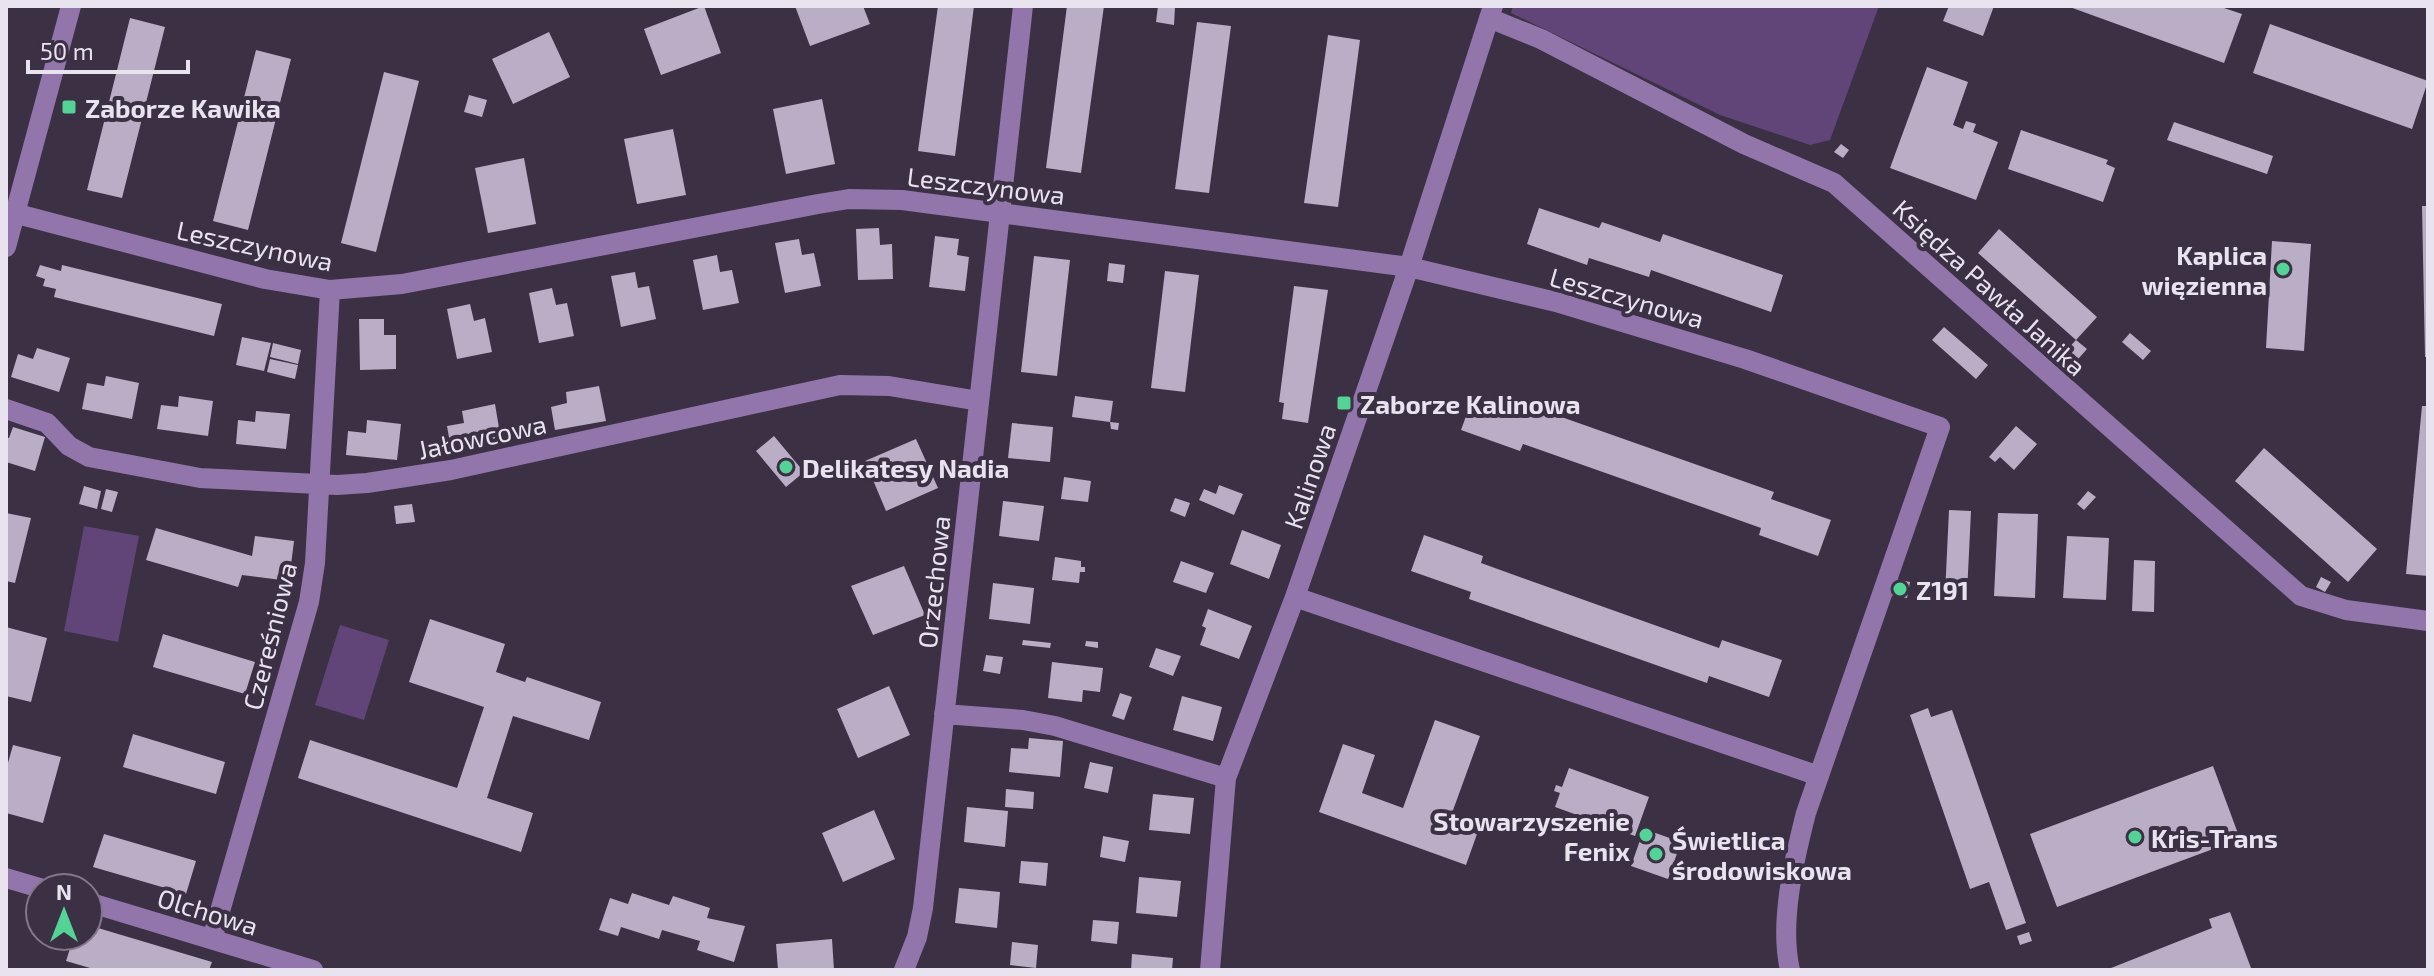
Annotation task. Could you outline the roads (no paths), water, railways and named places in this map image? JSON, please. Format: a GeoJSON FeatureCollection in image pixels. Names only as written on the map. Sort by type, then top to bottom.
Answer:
{"type":"FeatureCollection","features":[{"type":"Feature","properties":{"kind":"street"},"geometry":{"type":"LineString","coordinates":[[6,247],[11,212],[71,6]]}},
{"type":"Feature","properties":{"kind":"street","name":"Orzechowa"},"geometry":{"type":"LineString","coordinates":[[904,970],[917,937],[923,908],[1023,6]]}},
{"type":"Feature","properties":{"kind":"street","name":"Kalinowa"},"geometry":{"type":"LineString","coordinates":[[1210,970],[1226,778],[1295,597],[1409,267],[1491,12]]}},
{"type":"Feature","properties":{"kind":"street","name":"Księdza Pawła Janika"},"geometry":{"type":"LineString","coordinates":[[1491,12],[1744,144],[1834,183],[2301,596],[2346,610],[2428,621]]}},
{"type":"Feature","properties":{"kind":"street","name":"Leszczynowa"},"geometry":{"type":"LineString","coordinates":[[11,212],[265,279],[330,290],[402,284],[849,199],[902,200],[1409,267],[1556,302],[1745,359],[1940,427],[1819,776]]}},
{"type":"Feature","properties":{"kind":"street","name":"Czereśniowa"},"geometry":{"type":"LineString","coordinates":[[212,939],[309,602],[315,563],[330,290]]}},
{"type":"Feature","properties":{"kind":"street","name":"Jałowcowa"},"geometry":{"type":"LineString","coordinates":[[6,409],[47,423],[69,446],[89,457],[200,478],[317,485],[367,483],[451,470],[840,385],[889,386],[979,401]]}},
{"type":"Feature","properties":{"kind":"street"},"geometry":{"type":"LineString","coordinates":[[1295,597],[1819,776],[1793,862],[1788,910],[1790,970]]}},
{"type":"Feature","properties":{"kind":"street"},"geometry":{"type":"LineString","coordinates":[[944,714],[1023,720],[1055,726],[1226,778]]}},
{"type":"Feature","properties":{"kind":"street","name":"Olchowa"},"geometry":{"type":"LineString","coordinates":[[104,907],[313,970]]}},
{"type":"Feature","properties":{"kind":"place","name":"Zaborze Kawika"},"geometry":{"type":"Point","coordinates":[69,107]}},
{"type":"Feature","properties":{"kind":"place","name":"Kaplica więzienna"},"geometry":{"type":"Point","coordinates":[2283,269]}},
{"type":"Feature","properties":{"kind":"place","name":"Zaborze Kalinowa"},"geometry":{"type":"Point","coordinates":[1344,403]}},
{"type":"Feature","properties":{"kind":"place","name":"Delikatesy Nadia"},"geometry":{"type":"Point","coordinates":[786,467]}},
{"type":"Feature","properties":{"kind":"place","name":"Z191"},"geometry":{"type":"Point","coordinates":[1900,589]}},
{"type":"Feature","properties":{"kind":"place","name":"Stowarzyszenie Fenix"},"geometry":{"type":"Point","coordinates":[1646,835]}},
{"type":"Feature","properties":{"kind":"place","name":"Kris-Trans"},"geometry":{"type":"Point","coordinates":[2135,837]}},
{"type":"Feature","properties":{"kind":"place","name":"Świetlica środowiskowa"},"geometry":{"type":"Point","coordinates":[1656,854]}}]}
